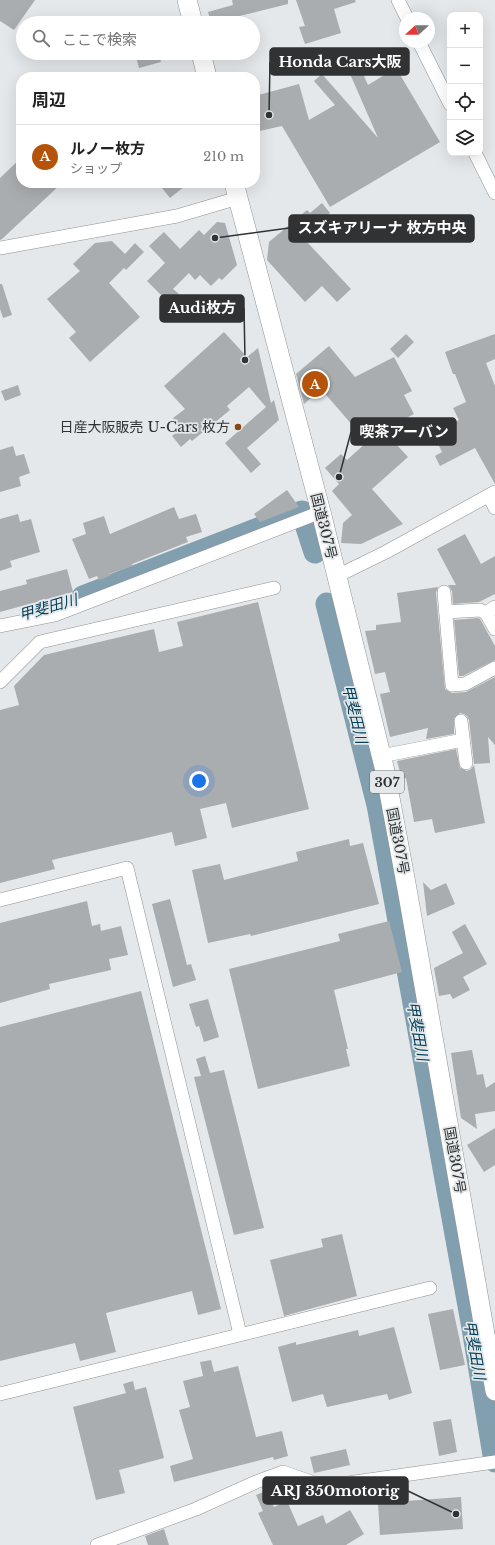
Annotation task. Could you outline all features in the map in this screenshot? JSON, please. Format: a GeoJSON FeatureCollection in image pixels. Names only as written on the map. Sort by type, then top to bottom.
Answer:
{"type":"FeatureCollection","features":[{"type":"Feature","properties":{"kind":"highway"},"geometry":{"type":"LineString","coordinates":[[187,0],[191,16]]}},
{"type":"Feature","properties":{"kind":"highway"},"geometry":{"type":"LineString","coordinates":[[203,60],[206,72]]}},
{"type":"Feature","properties":{"kind":"highway","name":"国道307号"},"geometry":{"type":"LineString","coordinates":[[236,191],[310,517],[337,576],[381,756],[407,889],[495,1391]]}},
{"type":"Feature","properties":{"kind":"street"},"geometry":{"type":"LineString","coordinates":[[398,0],[404,12]]}},
{"type":"Feature","properties":{"kind":"street"},"geometry":{"type":"LineString","coordinates":[[422,48],[447,98]]}},
{"type":"Feature","properties":{"kind":"street"},"geometry":{"type":"LineString","coordinates":[[476,156],[495,193]]}},
{"type":"Feature","properties":{"kind":"street"},"geometry":{"type":"LineString","coordinates":[[0,248],[177,216],[236,191]]}},
{"type":"Feature","properties":{"kind":"street"},"geometry":{"type":"LineString","coordinates":[[337,576],[492,494],[495,508]]}},
{"type":"Feature","properties":{"kind":"street"},"geometry":{"type":"LineString","coordinates":[[0,626],[55,615],[310,517]]}},
{"type":"Feature","properties":{"kind":"street"},"geometry":{"type":"LineString","coordinates":[[0,682],[40,642],[274,588]]}},
{"type":"Feature","properties":{"kind":"street"},"geometry":{"type":"LineString","coordinates":[[444,592],[452,685],[465,684],[495,668]]}},
{"type":"Feature","properties":{"kind":"street"},"geometry":{"type":"LineString","coordinates":[[446,612],[490,610],[495,629]]}},
{"type":"Feature","properties":{"kind":"street"},"geometry":{"type":"LineString","coordinates":[[461,721],[466,763]]}},
{"type":"Feature","properties":{"kind":"street"},"geometry":{"type":"LineString","coordinates":[[381,756],[463,740]]}},
{"type":"Feature","properties":{"kind":"street"},"geometry":{"type":"LineString","coordinates":[[0,900],[127,868],[240,1334]]}},
{"type":"Feature","properties":{"kind":"street"},"geometry":{"type":"LineString","coordinates":[[0,1394],[430,1288]]}},
{"type":"Feature","properties":{"kind":"street"},"geometry":{"type":"LineString","coordinates":[[97,1545],[196,1509],[256,1482],[283,1472],[314,1483],[348,1483],[495,1462]]}},
{"type":"Feature","properties":{"kind":"building"},"geometry":{"type":"Polygon","coordinates":[[[0,0],[35,0],[24,16],[16,16],[16,27],[14,30],[0,21],[0,0]]]}},
{"type":"Feature","properties":{"kind":"building"},"geometry":{"type":"Polygon","coordinates":[[[232,0],[288,0],[288,4],[239,16],[209,16],[208,12],[233,5],[232,0]]]}},
{"type":"Feature","properties":{"kind":"building"},"geometry":{"type":"Polygon","coordinates":[[[296,0],[355,0],[356,2],[334,9],[341,33],[305,44],[299,27],[305,26],[296,0]]]}},
{"type":"Feature","properties":{"kind":"building"},"geometry":{"type":"Polygon","coordinates":[[[137,60],[161,60],[161,62],[139,68],[137,60]]]}},
{"type":"Feature","properties":{"kind":"building"},"geometry":{"type":"Polygon","coordinates":[[[358,62],[368,85],[396,68],[440,142],[330,207],[282,126],[260,131],[260,95],[299,84],[309,120],[335,105],[314,81],[322,74],[378,138],[347,67],[358,62]]]}},
{"type":"Feature","properties":{"kind":"building"},"geometry":{"type":"Polygon","coordinates":[[[16,163],[16,188],[57,188],[0,240],[0,178],[16,163]]]}},
{"type":"Feature","properties":{"kind":"building"},"geometry":{"type":"Polygon","coordinates":[[[162,188],[183,188],[170,198],[162,188]]]}},
{"type":"Feature","properties":{"kind":"building"},"geometry":{"type":"Polygon","coordinates":[[[322,203],[330,213],[318,224],[322,229],[307,242],[351,289],[337,302],[322,286],[305,302],[267,260],[269,242],[307,210],[310,213],[322,203]]]}},
{"type":"Feature","properties":{"kind":"building"},"geometry":{"type":"Polygon","coordinates":[[[217,222],[225,223],[237,265],[222,280],[219,278],[211,286],[200,275],[195,280],[189,273],[173,289],[179,294],[169,303],[147,281],[165,263],[149,246],[164,232],[180,249],[199,230],[204,235],[217,222]]]}},
{"type":"Feature","properties":{"kind":"building"},"geometry":{"type":"Polygon","coordinates":[[[112,241],[125,254],[135,243],[144,252],[126,270],[124,268],[109,283],[140,317],[90,362],[69,338],[76,332],[47,299],[80,271],[73,264],[95,243],[112,241]]]}},
{"type":"Feature","properties":{"kind":"building"},"geometry":{"type":"Polygon","coordinates":[[[0,284],[2,284],[12,315],[3,318],[0,309],[0,284]]]}},
{"type":"Feature","properties":{"kind":"building"},"geometry":{"type":"Polygon","coordinates":[[[224,332],[247,357],[258,348],[271,403],[274,400],[279,420],[247,448],[261,464],[251,473],[225,443],[266,407],[249,387],[227,406],[230,410],[192,441],[190,439],[181,447],[172,436],[182,428],[173,418],[185,409],[164,386],[224,332]]]}},
{"type":"Feature","properties":{"kind":"building"},"geometry":{"type":"Polygon","coordinates":[[[406,334],[414,342],[398,358],[390,349],[406,334]]]}},
{"type":"Feature","properties":{"kind":"building"},"geometry":{"type":"Polygon","coordinates":[[[495,334],[495,359],[486,363],[495,386],[495,484],[475,448],[440,466],[435,456],[442,452],[433,434],[459,420],[453,408],[466,402],[445,352],[495,334]]]}},
{"type":"Feature","properties":{"kind":"building"},"geometry":{"type":"Polygon","coordinates":[[[329,346],[355,377],[394,357],[412,391],[404,395],[414,414],[383,430],[408,457],[372,489],[403,524],[361,544],[341,543],[343,523],[352,515],[332,491],[339,484],[325,468],[341,454],[347,460],[367,442],[321,389],[304,404],[296,374],[329,346]]]}},
{"type":"Feature","properties":{"kind":"building"},"geometry":{"type":"Polygon","coordinates":[[[18,385],[21,395],[5,401],[1,391],[18,385]]]}},
{"type":"Feature","properties":{"kind":"building"},"geometry":{"type":"Polygon","coordinates":[[[13,446],[16,456],[24,454],[30,473],[19,477],[21,486],[0,492],[0,450],[13,446]]]}},
{"type":"Feature","properties":{"kind":"building"},"geometry":{"type":"Polygon","coordinates":[[[287,490],[299,507],[260,522],[254,514],[287,490]]]}},
{"type":"Feature","properties":{"kind":"building"},"geometry":{"type":"Polygon","coordinates":[[[174,507],[179,519],[196,514],[202,532],[186,537],[188,542],[132,564],[133,566],[109,574],[110,576],[99,580],[97,576],[89,579],[72,539],[86,534],[83,523],[104,516],[110,534],[174,507]]]}},
{"type":"Feature","properties":{"kind":"building"},"geometry":{"type":"Polygon","coordinates":[[[18,514],[20,522],[31,519],[40,552],[10,561],[12,567],[0,571],[0,519],[18,514]]]}},
{"type":"Feature","properties":{"kind":"building"},"geometry":{"type":"Polygon","coordinates":[[[465,534],[481,564],[495,556],[495,594],[479,602],[453,604],[452,591],[448,585],[456,585],[437,549],[465,534]]]}},
{"type":"Feature","properties":{"kind":"building"},"geometry":{"type":"Polygon","coordinates":[[[67,569],[73,592],[0,612],[0,591],[27,584],[26,580],[67,569]]]}},
{"type":"Feature","properties":{"kind":"building"},"geometry":{"type":"Polygon","coordinates":[[[438,587],[436,593],[445,689],[452,693],[466,692],[495,677],[495,745],[488,737],[490,763],[474,764],[469,720],[464,714],[460,713],[454,718],[454,734],[426,739],[428,728],[390,737],[380,694],[390,692],[385,672],[375,674],[365,631],[376,630],[376,625],[401,622],[397,593],[438,587]]]}},
{"type":"Feature","properties":{"kind":"building"},"geometry":{"type":"Polygon","coordinates":[[[258,602],[309,809],[232,828],[226,803],[200,809],[207,838],[175,846],[172,832],[52,860],[55,869],[0,883],[0,710],[19,705],[14,686],[44,655],[154,629],[159,652],[183,646],[177,622],[258,602]]]}},
{"type":"Feature","properties":{"kind":"building"},"geometry":{"type":"Polygon","coordinates":[[[478,618],[495,646],[495,660],[463,676],[459,676],[454,620],[478,618]]]}},
{"type":"Feature","properties":{"kind":"building"},"geometry":{"type":"Polygon","coordinates":[[[456,749],[460,768],[467,771],[474,765],[485,823],[435,833],[432,819],[414,822],[406,778],[402,779],[397,761],[456,749]]]}},
{"type":"Feature","properties":{"kind":"building"},"geometry":{"type":"Polygon","coordinates":[[[349,839],[350,846],[363,843],[379,904],[251,936],[250,934],[208,943],[192,870],[220,864],[224,880],[298,861],[296,852],[349,839]]]}},
{"type":"Feature","properties":{"kind":"building"},"geometry":{"type":"Polygon","coordinates":[[[423,882],[431,890],[446,883],[455,904],[427,916],[423,882]]]}},
{"type":"Feature","properties":{"kind":"building"},"geometry":{"type":"Polygon","coordinates":[[[170,899],[187,965],[191,964],[196,980],[173,987],[152,904],[170,899]]]}},
{"type":"Feature","properties":{"kind":"building"},"geometry":{"type":"Polygon","coordinates":[[[87,901],[92,926],[100,924],[101,931],[121,926],[128,955],[109,959],[111,970],[49,984],[50,989],[0,1003],[0,923],[87,901]]]}},
{"type":"Feature","properties":{"kind":"building"},"geometry":{"type":"Polygon","coordinates":[[[389,921],[402,972],[334,990],[348,1049],[346,1049],[350,1066],[258,1089],[229,969],[340,941],[338,934],[389,921]]]}},
{"type":"Feature","properties":{"kind":"building"},"geometry":{"type":"Polygon","coordinates":[[[465,924],[487,964],[463,977],[470,990],[453,999],[450,994],[439,996],[434,968],[463,953],[452,932],[465,924]]]}},
{"type":"Feature","properties":{"kind":"building"},"geometry":{"type":"Polygon","coordinates":[[[141,991],[221,1309],[198,1315],[192,1291],[106,1313],[116,1352],[80,1361],[75,1343],[0,1361],[0,1027],[141,991]]]}},
{"type":"Feature","properties":{"kind":"building"},"geometry":{"type":"Polygon","coordinates":[[[208,999],[219,1037],[204,1042],[199,1026],[196,1027],[189,1004],[208,999]]]}},
{"type":"Feature","properties":{"kind":"building"},"geometry":{"type":"Polygon","coordinates":[[[472,1050],[477,1075],[483,1074],[486,1088],[495,1082],[495,1111],[475,1114],[477,1129],[461,1118],[451,1053],[472,1050]]]}},
{"type":"Feature","properties":{"kind":"building"},"geometry":{"type":"Polygon","coordinates":[[[205,1056],[210,1073],[224,1070],[264,1228],[234,1235],[194,1077],[201,1076],[196,1059],[205,1056]]]}},
{"type":"Feature","properties":{"kind":"building"},"geometry":{"type":"Polygon","coordinates":[[[495,1128],[495,1165],[484,1172],[467,1145],[495,1128]]]}},
{"type":"Feature","properties":{"kind":"building"},"geometry":{"type":"Polygon","coordinates":[[[342,1234],[357,1296],[284,1316],[270,1260],[323,1247],[321,1239],[342,1234]]]}},
{"type":"Feature","properties":{"kind":"building"},"geometry":{"type":"Polygon","coordinates":[[[453,1309],[465,1365],[440,1370],[428,1314],[453,1309]]]}},
{"type":"Feature","properties":{"kind":"building"},"geometry":{"type":"Polygon","coordinates":[[[394,1327],[412,1393],[389,1400],[387,1394],[327,1407],[323,1394],[292,1402],[278,1347],[296,1342],[296,1345],[358,1330],[359,1336],[394,1327]]]}},
{"type":"Feature","properties":{"kind":"building"},"geometry":{"type":"Polygon","coordinates":[[[211,1360],[214,1372],[238,1366],[256,1437],[282,1431],[288,1456],[274,1460],[273,1457],[174,1482],[170,1466],[193,1459],[179,1410],[190,1407],[183,1381],[203,1376],[200,1362],[211,1360]]]}},
{"type":"Feature","properties":{"kind":"building"},"geometry":{"type":"Polygon","coordinates":[[[133,1381],[135,1390],[146,1387],[164,1458],[119,1470],[125,1493],[96,1500],[73,1407],[126,1393],[123,1384],[133,1381]]]}},
{"type":"Feature","properties":{"kind":"building"},"geometry":{"type":"Polygon","coordinates":[[[451,1419],[457,1452],[439,1456],[433,1422],[451,1419]]]}},
{"type":"Feature","properties":{"kind":"building"},"geometry":{"type":"Polygon","coordinates":[[[346,1449],[350,1465],[314,1473],[310,1457],[346,1449]]]}},
{"type":"Feature","properties":{"kind":"building"},"geometry":{"type":"Polygon","coordinates":[[[266,1491],[274,1507],[287,1501],[298,1526],[323,1515],[326,1524],[350,1510],[364,1534],[346,1545],[273,1545],[258,1513],[263,1511],[256,1495],[266,1491]]]}},
{"type":"Feature","properties":{"kind":"building"},"geometry":{"type":"Polygon","coordinates":[[[461,1497],[463,1529],[380,1535],[378,1503],[461,1497]]]}},
{"type":"Feature","properties":{"kind":"building"},"geometry":{"type":"Polygon","coordinates":[[[164,1529],[169,1545],[148,1545],[145,1536],[164,1529]]]}},
{"type":"Feature","properties":{"kind":"waterway","name":"甲斐田川"},"geometry":{"type":"LineString","coordinates":[[83,597],[302,512],[315,552]]}},
{"type":"Feature","properties":{"kind":"waterway","name":"甲斐田川"},"geometry":{"type":"LineString","coordinates":[[327,604],[378,805],[473,1328],[495,1461]]}},
{"type":"Feature","properties":{"kind":"place","name":"Honda Cars大阪"},"geometry":{"type":"Point","coordinates":[269,115]}},
{"type":"Feature","properties":{"kind":"place","name":"スズキアリーナ 枚方中央"},"geometry":{"type":"Point","coordinates":[215,238]}},
{"type":"Feature","properties":{"kind":"place","name":"Audi枚方"},"geometry":{"type":"Point","coordinates":[245,360]}},
{"type":"Feature","properties":{"kind":"place","name":"ルノー枚方"},"geometry":{"type":"Point","coordinates":[315,384]}},
{"type":"Feature","properties":{"kind":"place","name":"日産大阪販売 U-Cars 枚方"},"geometry":{"type":"Point","coordinates":[238,427]}},
{"type":"Feature","properties":{"kind":"place","name":"喫茶アーバン"},"geometry":{"type":"Point","coordinates":[339,477]}},
{"type":"Feature","properties":{"kind":"place","name":"ARJ 350motorig"},"geometry":{"type":"Point","coordinates":[456,1514]}}]}
